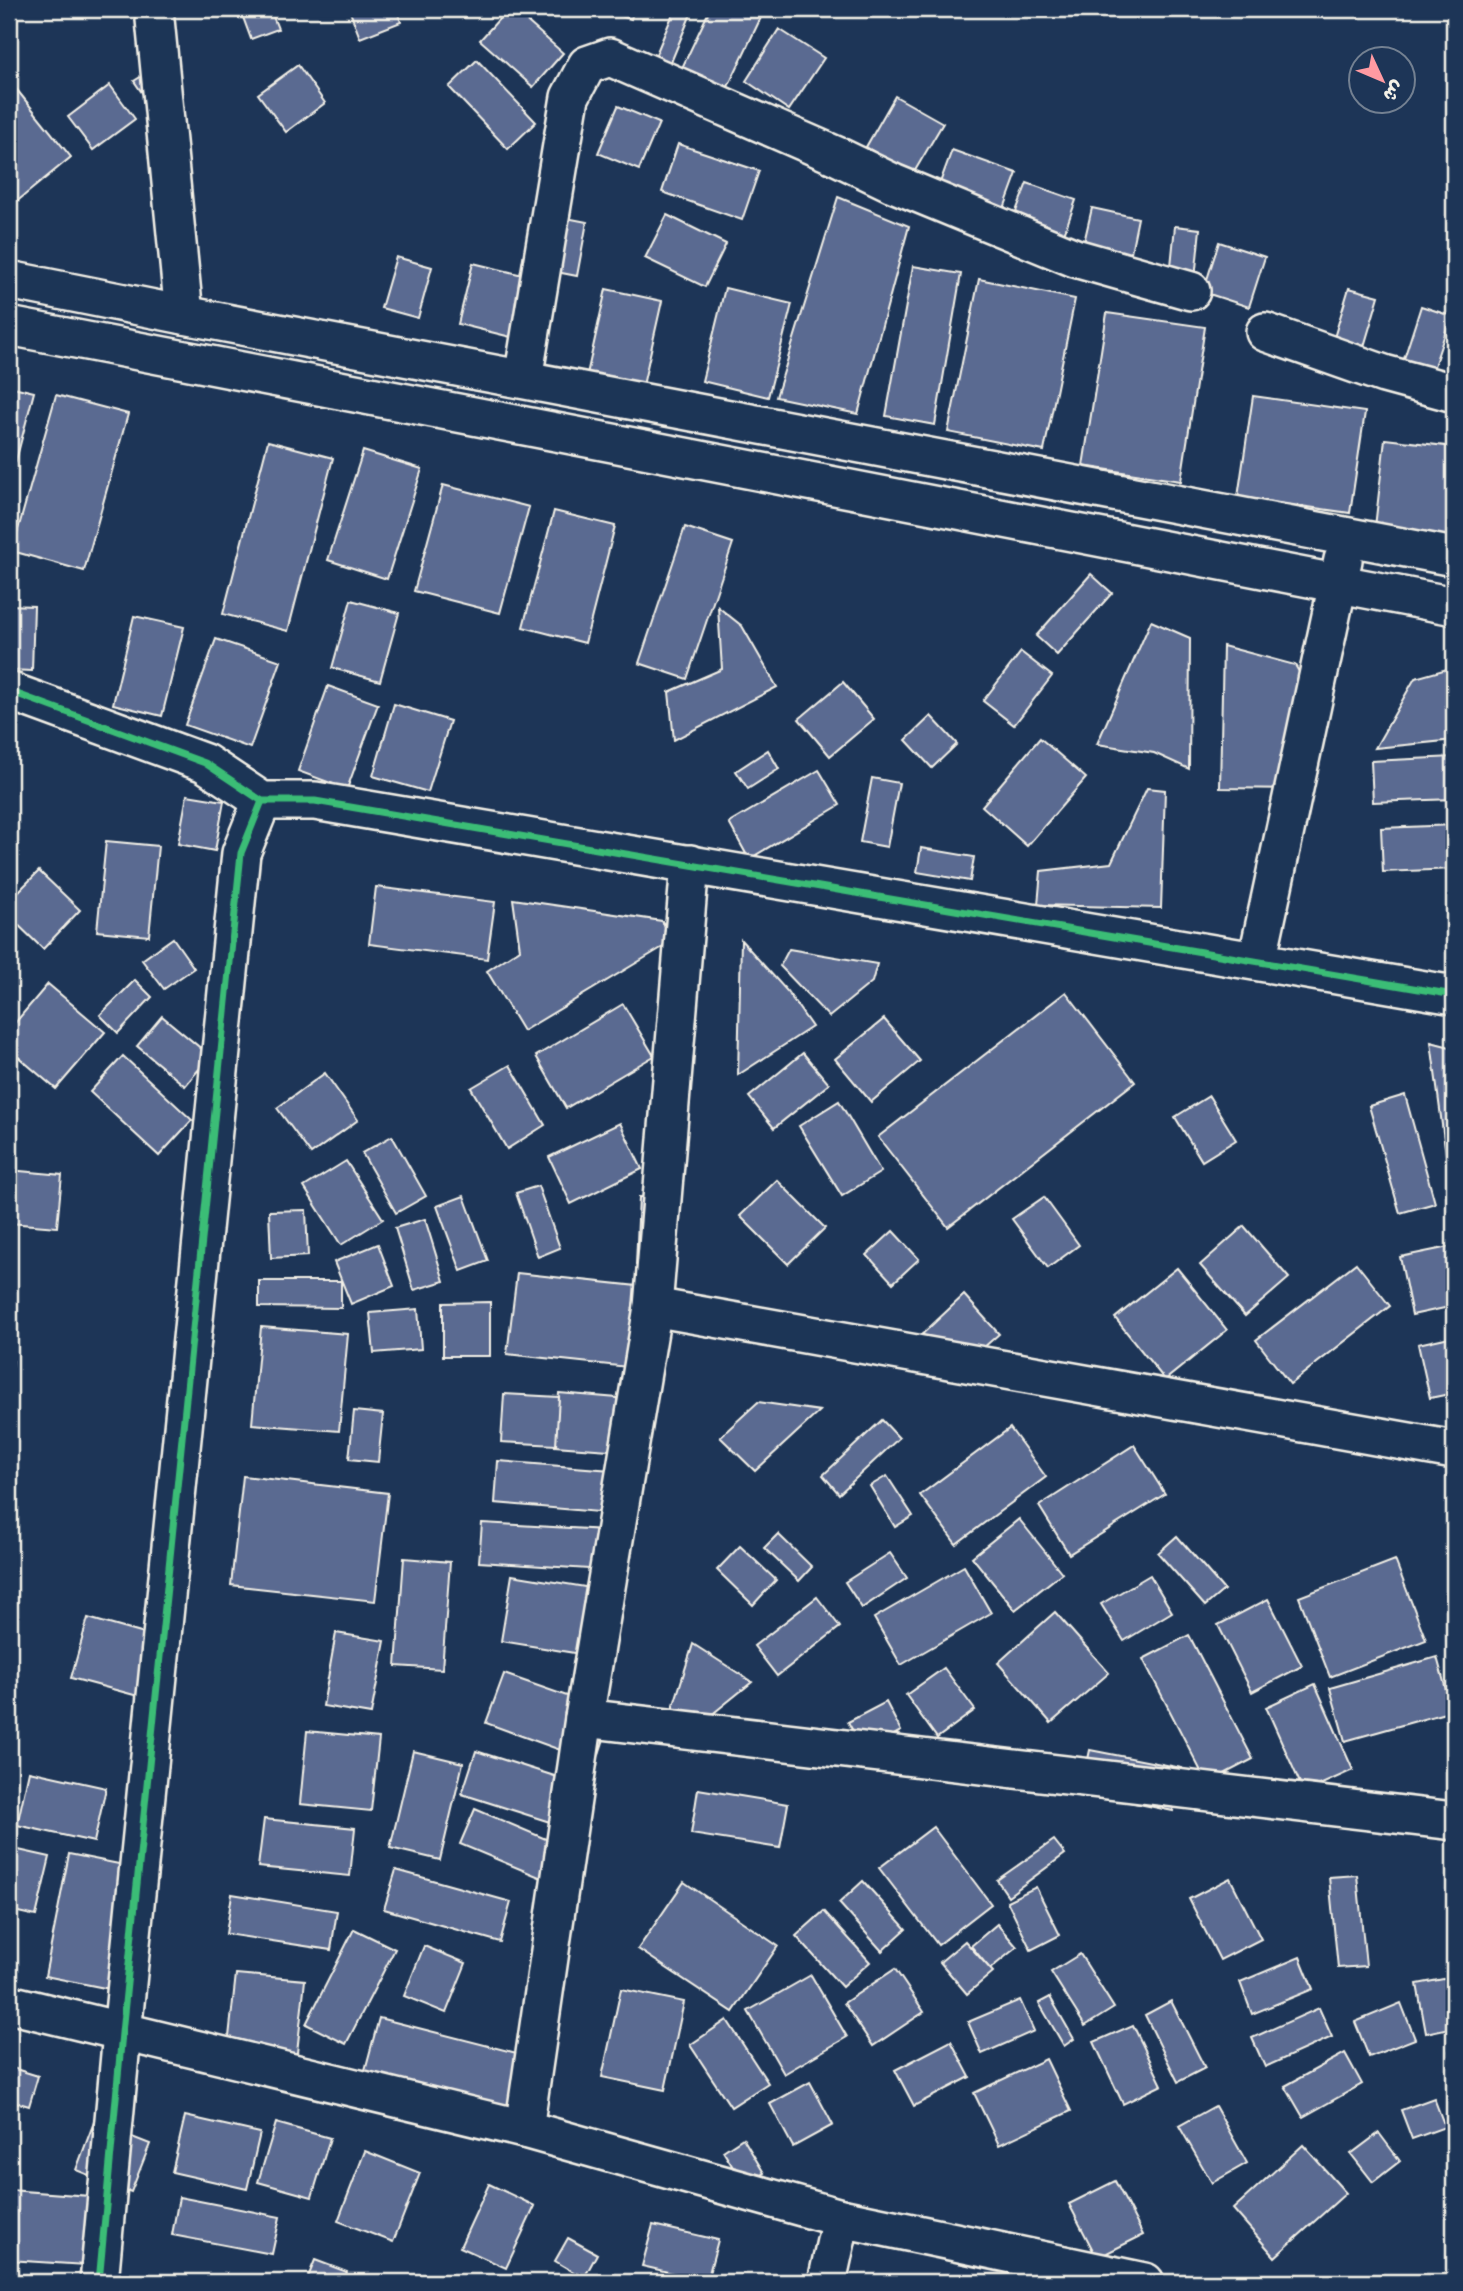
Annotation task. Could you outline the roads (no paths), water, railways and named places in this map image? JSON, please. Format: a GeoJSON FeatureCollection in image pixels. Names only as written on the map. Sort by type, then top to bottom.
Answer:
{"type":"FeatureCollection","features":[{"type":"Feature","properties":{"kind":"street"},"geometry":{"type":"LineString","coordinates":[[153,9],[184,315]]}},
{"type":"Feature","properties":{"kind":"street"},"geometry":{"type":"LineString","coordinates":[[523,379],[570,97],[587,65],[610,57],[837,156],[892,183],[1075,258],[1191,292]]}},
{"type":"Feature","properties":{"kind":"street"},"geometry":{"type":"LineString","coordinates":[[9,280],[1454,557]]}},
{"type":"Feature","properties":{"kind":"street"},"geometry":{"type":"LineString","coordinates":[[9,326],[1454,606]]}},
{"type":"Feature","properties":{"kind":"street"},"geometry":{"type":"LineString","coordinates":[[1265,332],[1384,374],[1454,393]]}},
{"type":"Feature","properties":{"kind":"street"},"geometry":{"type":"LineString","coordinates":[[1257,961],[1348,535]]}},
{"type":"Feature","properties":{"kind":"street"},"geometry":{"type":"LineString","coordinates":[[9,691],[205,763],[262,801],[315,800],[1454,995]]}},
{"type":"Feature","properties":{"kind":"street"},"geometry":{"type":"LineString","coordinates":[[99,2282],[241,853],[262,801]]}},
{"type":"Feature","properties":{"kind":"street"},"geometry":{"type":"LineString","coordinates":[[524,2129],[584,1718],[653,1307],[690,864]]}},
{"type":"Feature","properties":{"kind":"street"},"geometry":{"type":"LineString","coordinates":[[653,1307],[1454,1450]]}},
{"type":"Feature","properties":{"kind":"street"},"geometry":{"type":"LineString","coordinates":[[584,1718],[1454,1821]]}},
{"type":"Feature","properties":{"kind":"street"},"geometry":{"type":"LineString","coordinates":[[9,2004],[524,2129],[841,2218],[1145,2282]]}},
{"type":"Feature","properties":{"kind":"street"},"geometry":{"type":"LineString","coordinates":[[827,2282],[841,2218]]}}]}
